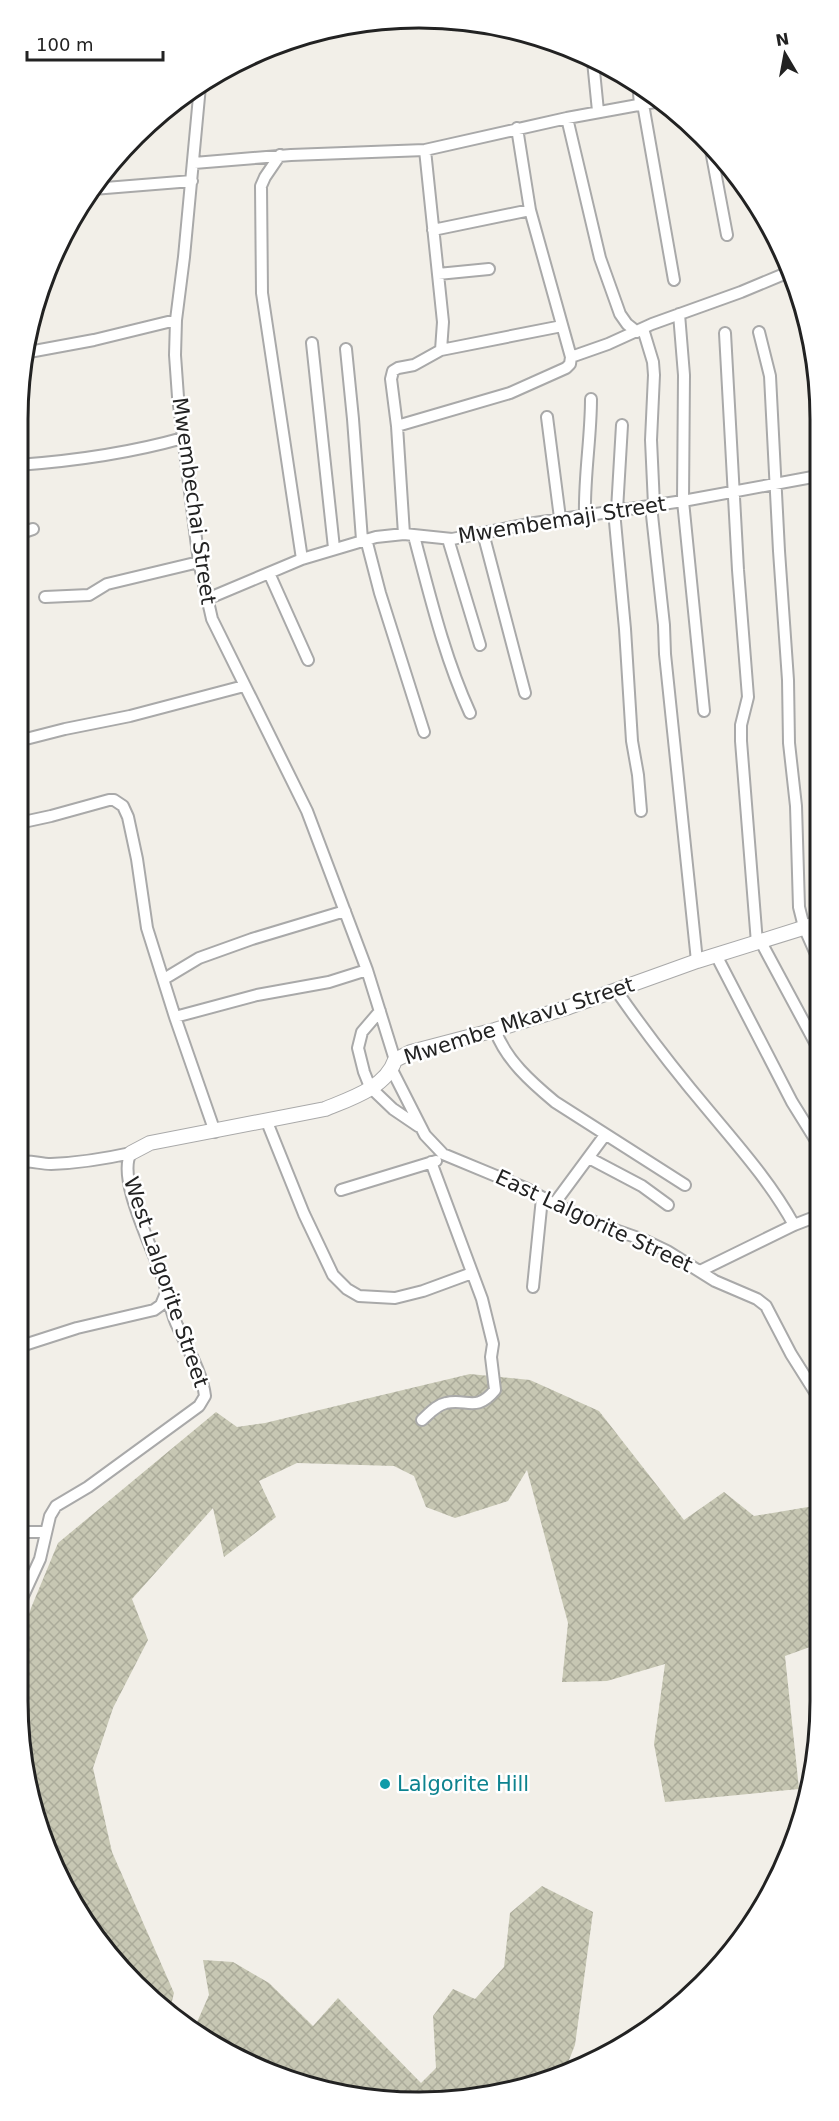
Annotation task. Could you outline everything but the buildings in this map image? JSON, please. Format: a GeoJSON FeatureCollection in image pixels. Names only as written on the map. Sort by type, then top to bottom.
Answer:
{"type":"FeatureCollection","features":[{"type":"Feature","properties":{"kind":"street"},"geometry":{"type":"LineString","coordinates":[[594,70],[598,111]]}},
{"type":"Feature","properties":{"kind":"street","name":"Mwembechai Street"},"geometry":{"type":"LineString","coordinates":[[199,96],[176,320],[176,371],[199,562],[212,619],[307,811],[367,970],[394,1065]]}},
{"type":"Feature","properties":{"kind":"street"},"geometry":{"type":"LineString","coordinates":[[641,97],[675,280]]}},
{"type":"Feature","properties":{"kind":"street"},"geometry":{"type":"LineString","coordinates":[[194,163],[280,155],[425,150],[517,128],[649,103]]}},
{"type":"Feature","properties":{"kind":"street"},"geometry":{"type":"LineString","coordinates":[[567,118],[600,258],[620,314],[627,324],[640,330],[653,362],[652,505],[697,961]]}},
{"type":"Feature","properties":{"kind":"street"},"geometry":{"type":"LineString","coordinates":[[397,426],[518,390],[570,364],[571,357],[530,210],[517,128]]}},
{"type":"Feature","properties":{"kind":"street"},"geometry":{"type":"LineString","coordinates":[[425,150],[443,322],[441,350]]}},
{"type":"Feature","properties":{"kind":"street"},"geometry":{"type":"LineString","coordinates":[[280,155],[261,186],[261,277],[302,559]]}},
{"type":"Feature","properties":{"kind":"street"},"geometry":{"type":"LineString","coordinates":[[715,164],[728,235]]}},
{"type":"Feature","properties":{"kind":"street"},"geometry":{"type":"LineString","coordinates":[[104,188],[192,181]]}},
{"type":"Feature","properties":{"kind":"street"},"geometry":{"type":"LineString","coordinates":[[433,230],[530,210]]}},
{"type":"Feature","properties":{"kind":"street"},"geometry":{"type":"LineString","coordinates":[[438,274],[489,269]]}},
{"type":"Feature","properties":{"kind":"street"},"geometry":{"type":"LineString","coordinates":[[571,357],[783,274]]}},
{"type":"Feature","properties":{"kind":"street"},"geometry":{"type":"LineString","coordinates":[[679,314],[684,375],[683,501],[704,711]]}},
{"type":"Feature","properties":{"kind":"street"},"geometry":{"type":"LineString","coordinates":[[35,351],[94,340],[176,320]]}},
{"type":"Feature","properties":{"kind":"street"},"geometry":{"type":"LineString","coordinates":[[470,713],[445,651],[409,535],[391,375],[398,368],[414,365],[441,350],[562,326]]}},
{"type":"Feature","properties":{"kind":"street"},"geometry":{"type":"LineString","coordinates":[[759,332],[771,376],[788,680],[789,743],[796,806],[799,907],[810,941]]}},
{"type":"Feature","properties":{"kind":"street"},"geometry":{"type":"LineString","coordinates":[[725,333],[733,492],[748,697],[741,726],[741,741],[758,942],[810,1034]]}},
{"type":"Feature","properties":{"kind":"street"},"geometry":{"type":"LineString","coordinates":[[312,343],[334,548]]}},
{"type":"Feature","properties":{"kind":"street"},"geometry":{"type":"LineString","coordinates":[[346,349],[364,540],[424,732]]}},
{"type":"Feature","properties":{"kind":"street"},"geometry":{"type":"LineString","coordinates":[[585,515],[584,486],[591,399]]}},
{"type":"Feature","properties":{"kind":"street"},"geometry":{"type":"LineString","coordinates":[[547,417],[560,518]]}},
{"type":"Feature","properties":{"kind":"street"},"geometry":{"type":"LineString","coordinates":[[622,425],[616,511],[632,741],[641,811]]}},
{"type":"Feature","properties":{"kind":"street"},"geometry":{"type":"LineString","coordinates":[[28,465],[128,451],[183,438]]}},
{"type":"Feature","properties":{"kind":"street","name":"Mwembemaji Street"},"geometry":{"type":"LineString","coordinates":[[207,599],[302,559],[364,540],[409,535],[448,539],[560,518],[683,501],[810,478]]}},
{"type":"Feature","properties":{"kind":"street"},"geometry":{"type":"LineString","coordinates":[[28,531],[33,529]]}},
{"type":"Feature","properties":{"kind":"street"},"geometry":{"type":"LineString","coordinates":[[483,533],[525,693]]}},
{"type":"Feature","properties":{"kind":"street"},"geometry":{"type":"LineString","coordinates":[[448,539],[480,645]]}},
{"type":"Feature","properties":{"kind":"street"},"geometry":{"type":"LineString","coordinates":[[45,597],[89,595],[107,585],[199,562]]}},
{"type":"Feature","properties":{"kind":"street"},"geometry":{"type":"LineString","coordinates":[[269,573],[308,660]]}},
{"type":"Feature","properties":{"kind":"street"},"geometry":{"type":"LineString","coordinates":[[28,738],[130,716],[244,686]]}},
{"type":"Feature","properties":{"kind":"street"},"geometry":{"type":"LineString","coordinates":[[28,821],[108,800],[114,800],[123,806],[137,859],[147,928],[214,1132]]}},
{"type":"Feature","properties":{"kind":"street"},"geometry":{"type":"LineString","coordinates":[[164,979],[199,958],[345,910]]}},
{"type":"Feature","properties":{"kind":"street","name":"Mwembe Mkavu Street"},"geometry":{"type":"LineString","coordinates":[[28,1160],[48,1164],[89,1161],[131,1152],[150,1143],[325,1109],[384,1079],[394,1065],[411,1052],[495,1030],[697,961],[810,925]]}},
{"type":"Feature","properties":{"kind":"street"},"geometry":{"type":"LineString","coordinates":[[716,955],[792,1102],[810,1132]]}},
{"type":"Feature","properties":{"kind":"street"},"geometry":{"type":"LineString","coordinates":[[175,1017],[257,995],[329,982],[367,970]]}},
{"type":"Feature","properties":{"kind":"street"},"geometry":{"type":"LineString","coordinates":[[616,990],[659,1051],[758,1170],[783,1204],[794,1225]]}},
{"type":"Feature","properties":{"kind":"street"},"geometry":{"type":"LineString","coordinates":[[380,1011],[362,1032],[358,1048],[370,1087],[393,1109],[422,1129]]}},
{"type":"Feature","properties":{"kind":"street"},"geometry":{"type":"LineString","coordinates":[[495,1030],[501,1046],[510,1058],[537,1087],[555,1102],[685,1185]]}},
{"type":"Feature","properties":{"kind":"street","name":"East Lalgorite Street"},"geometry":{"type":"LineString","coordinates":[[394,1065],[422,1129],[435,1147],[448,1157],[525,1188],[601,1225],[651,1244],[715,1281],[757,1299],[766,1306],[810,1384]]}},
{"type":"Feature","properties":{"kind":"street"},"geometry":{"type":"LineString","coordinates":[[267,1122],[304,1214],[333,1275],[347,1289],[359,1296],[395,1298],[423,1291],[472,1273]]}},
{"type":"Feature","properties":{"kind":"street"},"geometry":{"type":"LineString","coordinates":[[554,1204],[605,1135]]}},
{"type":"Feature","properties":{"kind":"street","name":"West Lalgorite Street"},"geometry":{"type":"LineString","coordinates":[[28,1585],[40,1559],[50,1516],[56,1506],[88,1487],[203,1401],[205,1390],[175,1320],[164,1281],[147,1241],[129,1186],[127,1160],[131,1152]]}},
{"type":"Feature","properties":{"kind":"street"},"geometry":{"type":"LineString","coordinates":[[341,1190],[448,1157]]}},
{"type":"Feature","properties":{"kind":"street"},"geometry":{"type":"LineString","coordinates":[[589,1158],[642,1186],[668,1205]]}},
{"type":"Feature","properties":{"kind":"street"},"geometry":{"type":"LineString","coordinates":[[422,1420],[447,1402],[466,1404],[481,1402],[495,1390],[491,1357],[493,1344],[482,1299],[431,1162]]}},
{"type":"Feature","properties":{"kind":"street"},"geometry":{"type":"LineString","coordinates":[[533,1287],[542,1198]]}},
{"type":"Feature","properties":{"kind":"street"},"geometry":{"type":"LineString","coordinates":[[700,1271],[810,1219]]}},
{"type":"Feature","properties":{"kind":"street"},"geometry":{"type":"LineString","coordinates":[[28,1344],[86,1326],[154,1310],[161,1305],[166,1293]]}},
{"type":"Feature","properties":{"kind":"street"},"geometry":{"type":"LineString","coordinates":[[28,1532],[46,1532]]}},
{"type":"Feature","properties":{"kind":"shaded area"},"geometry":{"type":"Polygon","coordinates":[[[470,1374],[530,1380],[599,1411],[684,1520],[724,1492],[754,1516],[810,1507],[810,1647],[785,1656],[799,1789],[665,1802],[654,1744],[665,1664],[607,1681],[562,1682],[568,1623],[527,1470],[508,1501],[455,1518],[426,1507],[414,1476],[394,1466],[297,1463],[259,1481],[276,1517],[224,1557],[213,1508],[132,1599],[148,1640],[113,1708],[93,1768],[112,1852],[174,1993],[171,2003],[143,1978],[109,1940],[94,1919],[69,1874],[49,1827],[36,1778],[29,1727],[28,1618],[58,1543],[216,1412],[237,1427],[265,1423],[470,1374]]]}},
{"type":"Feature","properties":{"kind":"shaded area"},"geometry":{"type":"Polygon","coordinates":[[[542,1886],[593,1912],[575,2045],[568,2064],[545,2072],[496,2085],[445,2092],[394,2092],[368,2089],[318,2079],[270,2063],[197,2023],[209,1995],[203,1960],[233,1962],[269,1983],[313,2026],[338,1998],[421,2083],[436,2068],[433,2016],[453,1989],[475,1999],[504,1967],[510,1913],[542,1886]]]}},
{"type":"Feature","properties":{"kind":"place","name":"Lalgorite Hill"},"geometry":{"type":"Point","coordinates":[385,1784]}}]}
